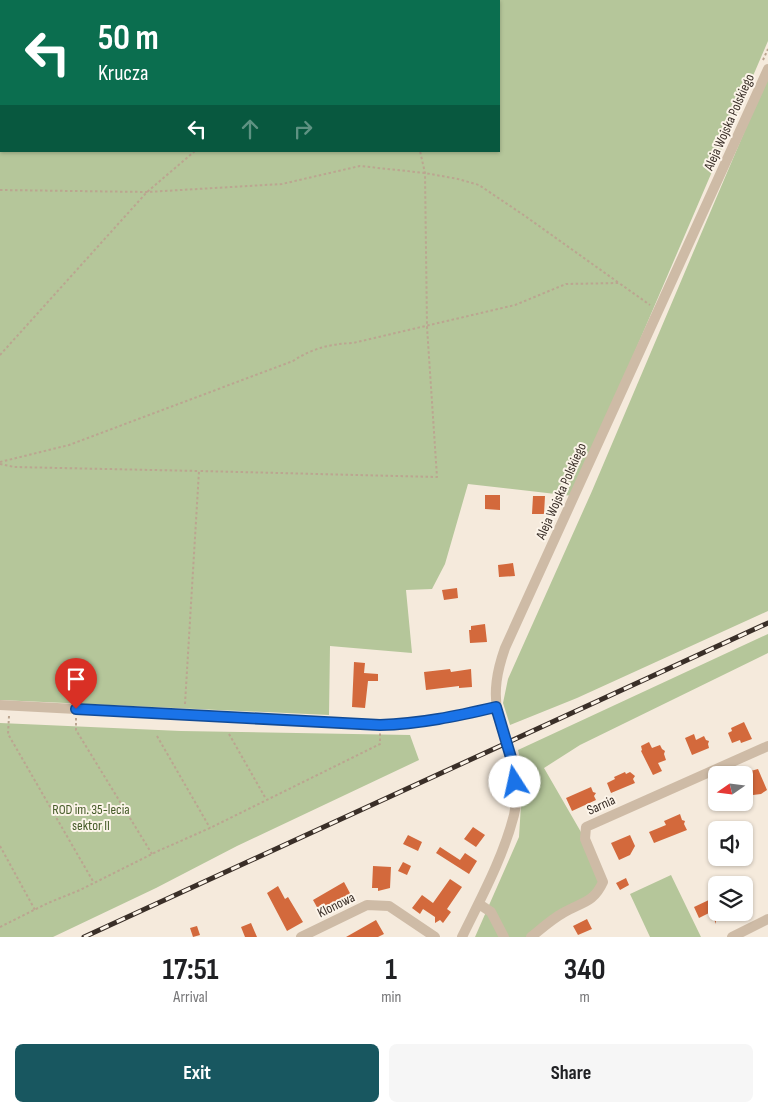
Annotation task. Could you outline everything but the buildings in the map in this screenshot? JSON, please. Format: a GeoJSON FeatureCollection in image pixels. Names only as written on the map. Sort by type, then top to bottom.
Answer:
{"type":"FeatureCollection","features":[{"type":"Feature","properties":{"kind":"street","name":"Aleja Wojska Polskiego"},"geometry":{"type":"LineString","coordinates":[[462,937],[479,904],[499,857],[514,814],[515,779],[512,761],[497,711],[495,688],[498,669],[505,648],[768,69]]}},
{"type":"Feature","properties":{"kind":"street"},"geometry":{"type":"LineString","coordinates":[[5,706],[380,725],[405,725],[497,711]]}},
{"type":"Feature","properties":{"kind":"street","name":"Sarnia"},"geometry":{"type":"LineString","coordinates":[[531,937],[562,913],[598,893],[603,882],[585,839],[586,827],[768,747]]}},
{"type":"Feature","properties":{"kind":"street"},"geometry":{"type":"LineString","coordinates":[[479,904],[491,912],[504,937]]}},
{"type":"Feature","properties":{"kind":"street","name":"Klonowa"},"geometry":{"type":"LineString","coordinates":[[302,937],[367,905],[389,906],[435,937]]}},
{"type":"Feature","properties":{"kind":"street"},"geometry":{"type":"LineString","coordinates":[[732,937],[768,919]]}},
{"type":"Feature","properties":{"kind":"path"},"geometry":{"type":"LineString","coordinates":[[0,355],[147,192],[194,152]]}},
{"type":"Feature","properties":{"kind":"path"},"geometry":{"type":"LineString","coordinates":[[0,463],[14,467],[437,477],[427,327],[425,173],[420,152]]}},
{"type":"Feature","properties":{"kind":"path"},"geometry":{"type":"LineString","coordinates":[[0,190],[147,192],[282,184],[360,166],[425,173],[458,179],[479,186],[525,216],[658,310]]}},
{"type":"Feature","properties":{"kind":"path"},"geometry":{"type":"LineString","coordinates":[[0,463],[69,445],[293,361],[309,351],[337,344],[353,344],[515,305],[566,284],[619,283]]}},
{"type":"Feature","properties":{"kind":"path"},"geometry":{"type":"LineString","coordinates":[[185,704],[199,471]]}},
{"type":"Feature","properties":{"kind":"path"},"geometry":{"type":"LineString","coordinates":[[5,706],[8,734],[94,883]]}},
{"type":"Feature","properties":{"kind":"path"},"geometry":{"type":"LineString","coordinates":[[76,709],[76,730],[152,854]]}},
{"type":"Feature","properties":{"kind":"path"},"geometry":{"type":"LineString","coordinates":[[0,927],[210,828],[380,744],[380,725]]}},
{"type":"Feature","properties":{"kind":"path"},"geometry":{"type":"LineString","coordinates":[[229,734],[266,799]]}},
{"type":"Feature","properties":{"kind":"path"},"geometry":{"type":"LineString","coordinates":[[157,736],[210,828]]}},
{"type":"Feature","properties":{"kind":"path"},"geometry":{"type":"LineString","coordinates":[[0,846],[35,910]]}},
{"type":"Feature","properties":{"kind":"green space"},"geometry":{"type":"Polygon","coordinates":[[[500,0],[768,0],[768,41],[573,496],[468,484],[445,564],[432,589],[406,590],[412,653],[330,646],[329,715],[0,700],[0,152],[500,152],[500,0]]]}},
{"type":"Feature","properties":{"kind":"green space"},"geometry":{"type":"Polygon","coordinates":[[[768,76],[768,611],[577,698],[510,725],[503,703],[508,679],[592,491],[768,76]]]}},
{"type":"Feature","properties":{"kind":"green space"},"geometry":{"type":"Polygon","coordinates":[[[768,634],[768,653],[580,745],[544,768],[585,839],[603,882],[598,893],[531,937],[475,937],[519,837],[523,772],[518,750],[768,634]]]}},
{"type":"Feature","properties":{"kind":"green space","name":"ROD im. 35-lecia sektor II"},"geometry":{"type":"Polygon","coordinates":[[[0,723],[181,731],[410,735],[419,760],[237,846],[156,888],[53,937],[0,937],[0,723]]]}},
{"type":"Feature","properties":{"kind":"green space"},"geometry":{"type":"Polygon","coordinates":[[[671,875],[701,937],[650,937],[630,894],[671,875]]]}},
{"type":"Feature","properties":{"kind":"railway"},"geometry":{"type":"LineString","coordinates":[[84,937],[768,623]]}},
{"type":"Feature","properties":{"kind":"route"},"geometry":{"type":"LineString","coordinates":[[76,709],[405,725],[446,719],[496,707],[512,761],[515,782]]}}]}
